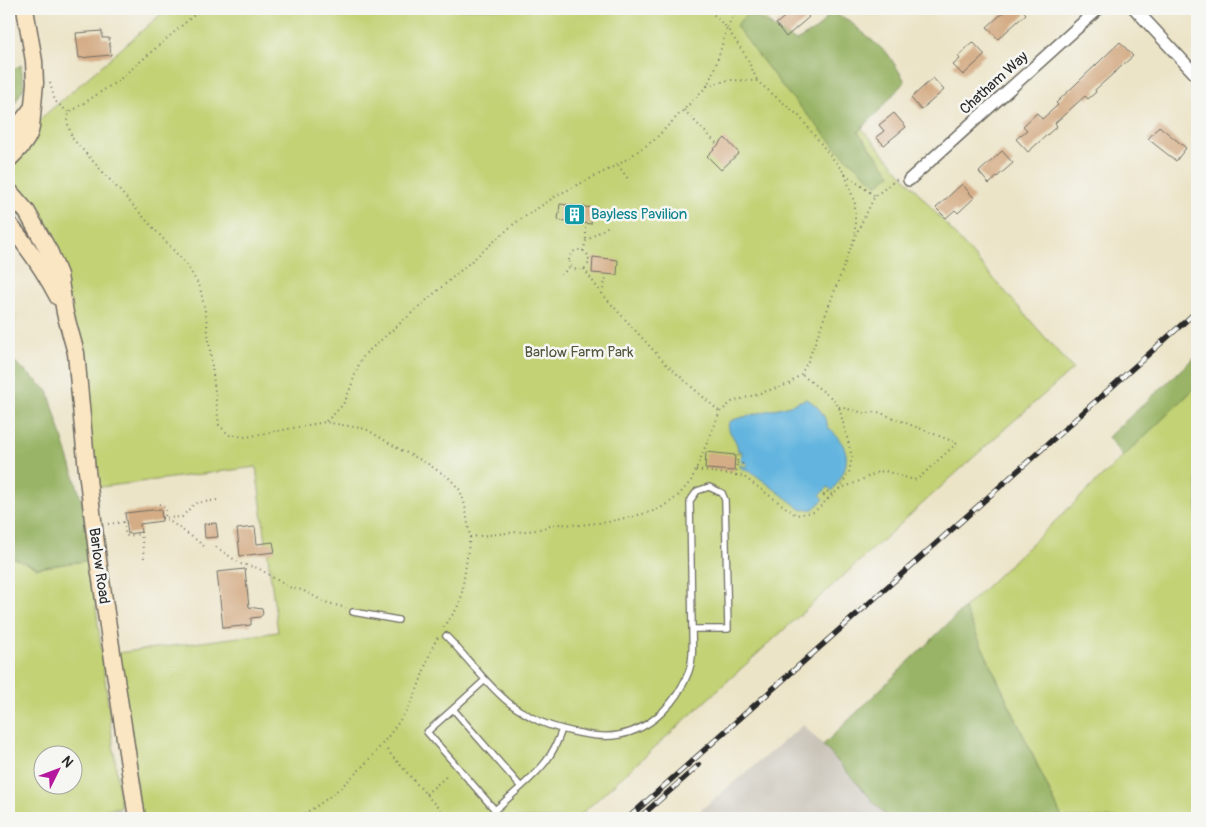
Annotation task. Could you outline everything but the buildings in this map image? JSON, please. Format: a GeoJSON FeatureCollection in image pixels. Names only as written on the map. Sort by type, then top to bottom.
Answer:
{"type":"FeatureCollection","features":[{"type":"Feature","properties":{"kind":"street"},"geometry":{"type":"LineString","coordinates":[[9,159],[20,148],[30,133],[33,108],[34,61],[26,9]]}},
{"type":"Feature","properties":{"kind":"street","name":"Chatham Way"},"geometry":{"type":"LineString","coordinates":[[909,180],[1098,9]]}},
{"type":"Feature","properties":{"kind":"street"},"geometry":{"type":"LineString","coordinates":[[1135,9],[1197,76]]}},
{"type":"Feature","properties":{"kind":"street"},"geometry":{"type":"LineString","coordinates":[[9,142],[33,108]]}},
{"type":"Feature","properties":{"kind":"street","name":"Barlow Road"},"geometry":{"type":"LineString","coordinates":[[9,192],[27,212],[50,252],[59,275],[65,313],[76,353],[94,526],[137,818]]}},
{"type":"Feature","properties":{"kind":"street","name":"Barlow Road"},"geometry":{"type":"LineString","coordinates":[[9,224],[25,243],[42,269],[65,313]]}},
{"type":"Feature","properties":{"kind":"lane"},"geometry":{"type":"LineString","coordinates":[[446,636],[485,680],[509,703],[533,718],[562,730],[602,736],[620,735],[640,728],[656,718],[672,701],[690,670],[692,629],[690,501],[697,491],[709,487],[722,493],[725,500],[728,628],[692,629]]}},
{"type":"Feature","properties":{"kind":"lane"},"geometry":{"type":"LineString","coordinates":[[353,612],[398,620]]}},
{"type":"Feature","properties":{"kind":"lane"},"geometry":{"type":"LineString","coordinates":[[485,680],[427,732],[495,810],[547,762],[556,747],[562,730]]}},
{"type":"Feature","properties":{"kind":"lane"},"geometry":{"type":"LineString","coordinates":[[453,709],[521,787]]}},
{"type":"Feature","properties":{"kind":"path"},"geometry":{"type":"LineString","coordinates":[[201,9],[119,80],[69,113],[67,121],[72,138],[186,264],[200,287],[206,316],[219,425],[229,435],[246,437],[325,422],[366,429],[425,462],[449,478],[460,490],[465,505],[470,537],[461,599],[435,642],[413,698],[385,741],[371,758],[313,809],[295,818]]}},
{"type":"Feature","properties":{"kind":"path"},"geometry":{"type":"LineString","coordinates":[[708,9],[726,28],[746,56],[757,81],[799,116],[845,174],[875,196]]}},
{"type":"Feature","properties":{"kind":"path"},"geometry":{"type":"LineString","coordinates":[[325,422],[340,409],[348,395],[357,364],[365,354],[515,223],[556,196],[618,165],[654,140],[684,110],[707,86],[716,65],[726,28],[737,9]]}},
{"type":"Feature","properties":{"kind":"path"},"geometry":{"type":"LineString","coordinates":[[707,86],[729,80],[757,81]]}},
{"type":"Feature","properties":{"kind":"path"},"geometry":{"type":"LineString","coordinates":[[684,110],[718,145]]}},
{"type":"Feature","properties":{"kind":"path"},"geometry":{"type":"LineString","coordinates":[[618,165],[628,178]]}},
{"type":"Feature","properties":{"kind":"path"},"geometry":{"type":"LineString","coordinates":[[845,174],[855,204],[856,234]]}},
{"type":"Feature","properties":{"kind":"path"},"geometry":{"type":"LineString","coordinates":[[470,537],[536,530],[558,524],[578,525],[608,522],[652,512],[677,497],[691,480],[720,412],[732,402],[789,384],[801,374],[856,234],[875,196],[899,178],[909,180]]}},
{"type":"Feature","properties":{"kind":"path"},"geometry":{"type":"LineString","coordinates":[[583,251],[586,241],[586,223]]}},
{"type":"Feature","properties":{"kind":"path"},"geometry":{"type":"LineString","coordinates":[[586,241],[610,225]]}},
{"type":"Feature","properties":{"kind":"path"},"geometry":{"type":"LineString","coordinates":[[575,250],[583,251],[589,257],[588,264],[584,269],[576,271],[570,267],[568,261],[570,254],[575,250]]}},
{"type":"Feature","properties":{"kind":"path"},"geometry":{"type":"LineString","coordinates":[[588,264],[592,265]]}},
{"type":"Feature","properties":{"kind":"path"},"geometry":{"type":"LineString","coordinates":[[561,275],[570,267]]}},
{"type":"Feature","properties":{"kind":"path"},"geometry":{"type":"LineString","coordinates":[[584,269],[602,294],[665,363],[720,412]]}},
{"type":"Feature","properties":{"kind":"path"},"geometry":{"type":"LineString","coordinates":[[602,294],[606,277]]}},
{"type":"Feature","properties":{"kind":"path"},"geometry":{"type":"LineString","coordinates":[[695,470],[743,476],[796,515],[814,512],[839,489],[849,473],[852,457],[839,407],[834,400],[801,374]]}},
{"type":"Feature","properties":{"kind":"path"},"geometry":{"type":"LineString","coordinates":[[839,407],[865,413],[878,412],[957,443],[920,477],[914,480],[886,471],[878,472],[839,489]]}},
{"type":"Feature","properties":{"kind":"path"},"geometry":{"type":"LineString","coordinates":[[736,476],[738,452]]}},
{"type":"Feature","properties":{"kind":"path"},"geometry":{"type":"LineString","coordinates":[[737,463],[745,464]]}},
{"type":"Feature","properties":{"kind":"path"},"geometry":{"type":"LineString","coordinates":[[828,499],[824,495],[828,491],[832,495]]}},
{"type":"Feature","properties":{"kind":"path"},"geometry":{"type":"LineString","coordinates":[[164,518],[182,517],[197,503],[217,500]]}},
{"type":"Feature","properties":{"kind":"path"},"geometry":{"type":"LineString","coordinates":[[159,504],[166,508],[164,518]]}},
{"type":"Feature","properties":{"kind":"path"},"geometry":{"type":"LineString","coordinates":[[164,518],[206,548]]}},
{"type":"Feature","properties":{"kind":"path"},"geometry":{"type":"LineString","coordinates":[[94,526],[124,521],[126,536],[141,533],[144,558]]}},
{"type":"Feature","properties":{"kind":"path"},"geometry":{"type":"LineString","coordinates":[[216,547],[241,564],[258,568],[288,587],[302,590],[324,602],[353,612]]}},
{"type":"Feature","properties":{"kind":"path"},"geometry":{"type":"LineString","coordinates":[[388,750],[447,818]]}},
{"type":"Feature","properties":{"kind":"path"},"geometry":{"type":"LineString","coordinates":[[426,794],[448,776]]}},
{"type":"Feature","properties":{"kind":"shaded area"},"geometry":{"type":"Polygon","coordinates":[[[9,306],[18,315],[9,357],[9,306]]]}},
{"type":"Feature","properties":{"kind":"shaded area"},"geometry":{"type":"Polygon","coordinates":[[[803,725],[888,818],[691,818],[803,725]]]}},
{"type":"Feature","properties":{"kind":"shaded area"},"geometry":{"type":"Polygon","coordinates":[[[121,807],[122,818],[59,818],[121,807]]]}},
{"type":"Feature","properties":{"kind":"green space","name":"Barlow Farm Park"},"geometry":{"type":"Polygon","coordinates":[[[167,9],[757,9],[1073,369],[577,818],[141,818],[117,653],[278,632],[256,467],[94,488],[62,272],[9,190],[9,159],[31,127],[167,9]]]}},
{"type":"Feature","properties":{"kind":"green space"},"geometry":{"type":"Polygon","coordinates":[[[748,12],[796,41],[817,29],[831,12],[848,20],[888,54],[905,81],[858,132],[891,174],[877,185],[844,156],[785,90],[736,26],[748,12]]]}},
{"type":"Feature","properties":{"kind":"green space"},"geometry":{"type":"Polygon","coordinates":[[[21,65],[24,87],[9,113],[9,72],[21,65]]]}},
{"type":"Feature","properties":{"kind":"green space"},"geometry":{"type":"Polygon","coordinates":[[[1197,355],[1197,386],[1123,457],[1108,437],[1197,355]]]}},
{"type":"Feature","properties":{"kind":"green space"},"geometry":{"type":"Polygon","coordinates":[[[9,357],[48,391],[83,505],[90,560],[38,568],[9,556],[9,357]]]}},
{"type":"Feature","properties":{"kind":"green space"},"geometry":{"type":"Polygon","coordinates":[[[1197,386],[1197,818],[1062,818],[964,608],[1197,386]]]}},
{"type":"Feature","properties":{"kind":"green space"},"geometry":{"type":"Polygon","coordinates":[[[9,556],[38,568],[90,560],[121,807],[59,818],[9,818],[9,556]]]}},
{"type":"Feature","properties":{"kind":"green space"},"geometry":{"type":"Polygon","coordinates":[[[964,608],[1062,818],[888,818],[823,745],[964,608]]]}},
{"type":"Feature","properties":{"kind":"water"},"geometry":{"type":"Polygon","coordinates":[[[806,399],[818,408],[829,429],[832,430],[841,442],[845,450],[846,461],[843,472],[832,491],[828,487],[820,495],[824,499],[813,509],[802,510],[753,473],[740,467],[740,465],[747,467],[747,463],[741,462],[742,451],[738,451],[728,426],[729,422],[736,419],[806,399]]]}},
{"type":"Feature","properties":{"kind":"railway"},"geometry":{"type":"LineString","coordinates":[[628,818],[1197,311]]}},
{"type":"Feature","properties":{"kind":"railway"},"geometry":{"type":"LineString","coordinates":[[639,818],[699,765]]}},
{"type":"Feature","properties":{"kind":"place","name":"Bayless Pavilion"},"geometry":{"type":"Point","coordinates":[575,214]}}]}
